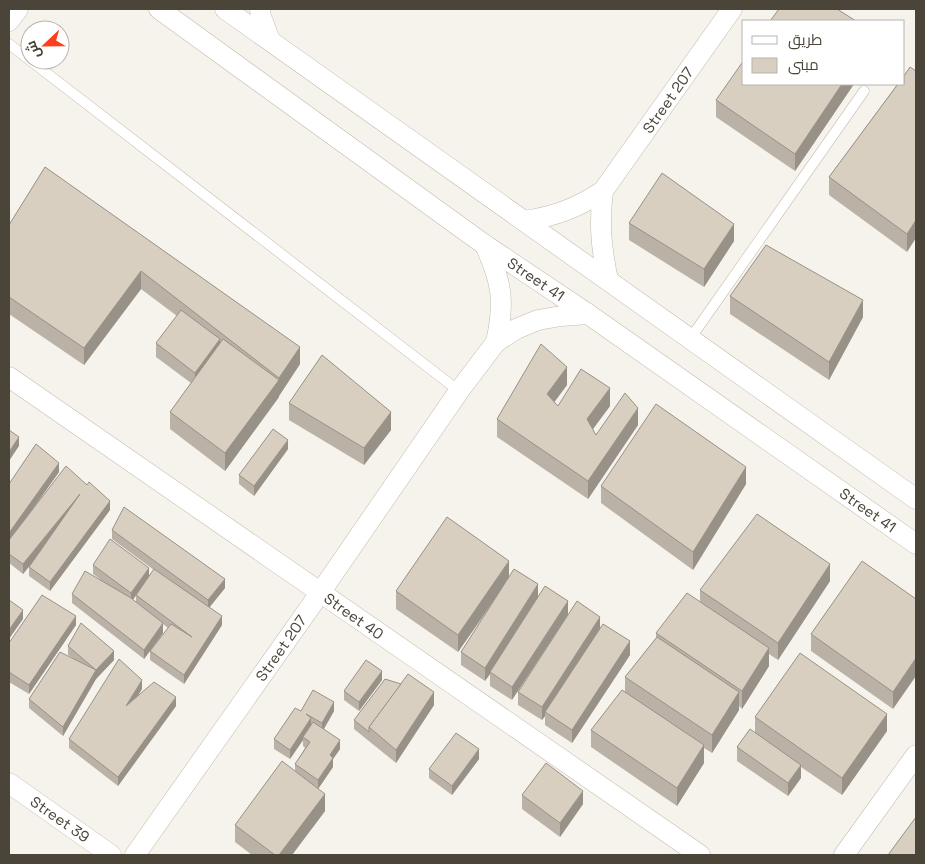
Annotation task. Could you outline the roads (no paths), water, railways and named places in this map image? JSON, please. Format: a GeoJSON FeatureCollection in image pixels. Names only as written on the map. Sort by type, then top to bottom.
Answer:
{"type":"FeatureCollection","features":[{"type":"Feature","properties":{"kind":"street"},"geometry":{"type":"LineString","coordinates":[[9,21],[18,9]]}},
{"type":"Feature","properties":{"kind":"street","name":"Street 41"},"geometry":{"type":"LineString","coordinates":[[158,9],[485,245],[588,314],[916,544]]}},
{"type":"Feature","properties":{"kind":"street"},"geometry":{"type":"LineString","coordinates":[[225,9],[916,499]]}},
{"type":"Feature","properties":{"kind":"street"},"geometry":{"type":"LineString","coordinates":[[260,9],[261,17],[270,40]]}},
{"type":"Feature","properties":{"kind":"street","name":"Street 207"},"geometry":{"type":"LineString","coordinates":[[524,221],[567,211],[603,191],[732,9]]}},
{"type":"Feature","properties":{"kind":"street","name":"Street 207"},"geometry":{"type":"LineString","coordinates":[[603,191],[600,235],[608,280]]}},
{"type":"Feature","properties":{"kind":"street","name":"Street 207"},"geometry":{"type":"LineString","coordinates":[[485,245],[496,268],[501,292],[501,318],[496,342]]}},
{"type":"Feature","properties":{"kind":"street","name":"Street 207"},"geometry":{"type":"LineString","coordinates":[[135,855],[320,593],[459,391],[496,342],[516,329],[538,320],[588,314]]}},
{"type":"Feature","properties":{"kind":"street","name":"Street 40"},"geometry":{"type":"LineString","coordinates":[[9,377],[700,855]]}},
{"type":"Feature","properties":{"kind":"street"},"geometry":{"type":"LineString","coordinates":[[844,855],[916,755]]}},
{"type":"Feature","properties":{"kind":"street","name":"Street 39"},"geometry":{"type":"LineString","coordinates":[[9,783],[111,855]]}},
{"type":"Feature","properties":{"kind":"lane"},"geometry":{"type":"LineString","coordinates":[[9,44],[459,391]]}},
{"type":"Feature","properties":{"kind":"lane"},"geometry":{"type":"LineString","coordinates":[[690,339],[864,90]]}}]}
